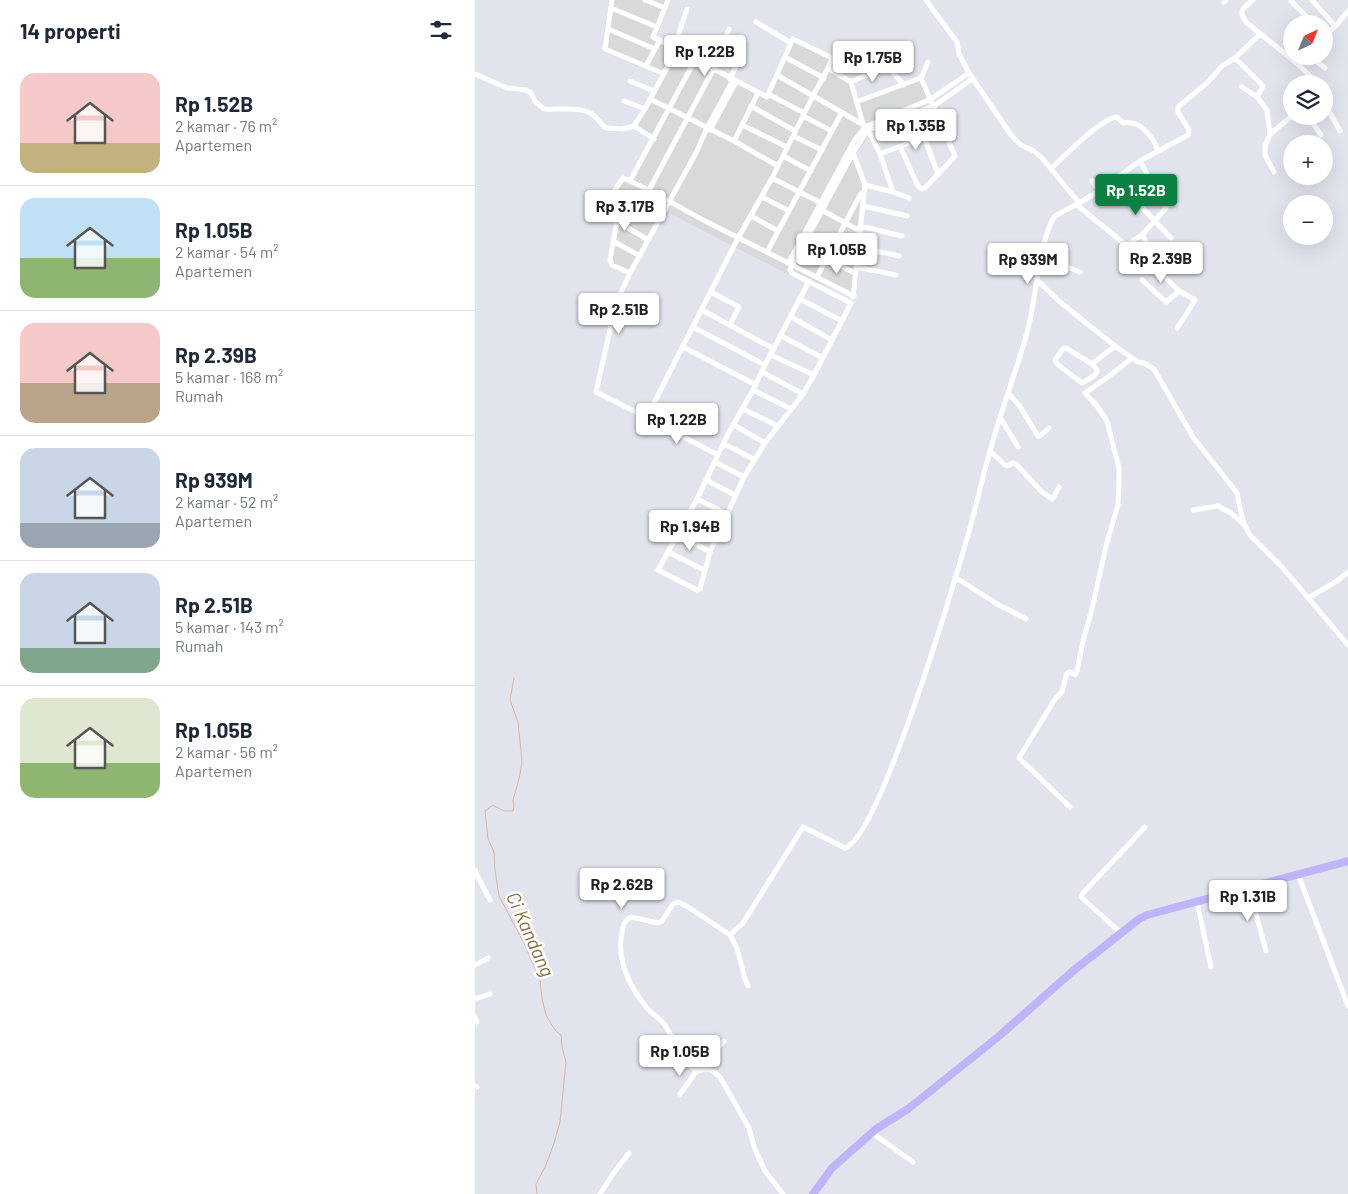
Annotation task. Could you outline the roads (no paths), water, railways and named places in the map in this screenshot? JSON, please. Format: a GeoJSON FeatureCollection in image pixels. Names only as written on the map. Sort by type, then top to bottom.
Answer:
{"type":"FeatureCollection","features":[{"type":"Feature","properties":{"kind":"main road"},"geometry":{"type":"LineString","coordinates":[[813,1194],[832,1168],[876,1128],[909,1109],[998,1037],[1073,971],[1139,919],[1147,915],[1348,861]]}},
{"type":"Feature","properties":{"kind":"street"},"geometry":{"type":"LineString","coordinates":[[612,0],[605,49],[664,74]]}},
{"type":"Feature","properties":{"kind":"street"},"geometry":{"type":"LineString","coordinates":[[645,0],[665,8]]}},
{"type":"Feature","properties":{"kind":"street"},"geometry":{"type":"LineString","coordinates":[[646,417],[738,238],[762,197],[824,78],[832,58],[793,39],[767,97],[653,37],[668,0]]}},
{"type":"Feature","properties":{"kind":"street"},"geometry":{"type":"LineString","coordinates":[[926,0],[957,42],[959,54],[972,79],[1011,135],[1021,145],[1034,151],[1043,159],[1078,204],[1126,245],[1136,257],[1151,264],[1179,291],[1195,300],[1177,328]]}},
{"type":"Feature","properties":{"kind":"street"},"geometry":{"type":"LineString","coordinates":[[1253,0],[1242,10],[1242,16],[1247,23],[1283,52]]}},
{"type":"Feature","properties":{"kind":"street"},"geometry":{"type":"LineString","coordinates":[[1291,0],[1305,15]]}},
{"type":"Feature","properties":{"kind":"street"},"geometry":{"type":"LineString","coordinates":[[1312,0],[1335,27],[1348,11]]}},
{"type":"Feature","properties":{"kind":"street"},"geometry":{"type":"LineString","coordinates":[[611,8],[657,27]]}},
{"type":"Feature","properties":{"kind":"street"},"geometry":{"type":"LineString","coordinates":[[475,74],[507,88],[526,90],[531,93],[535,101],[545,110],[574,109],[587,112],[593,115],[602,125],[611,129],[623,129],[634,126],[664,74],[675,48],[687,10]]}},
{"type":"Feature","properties":{"kind":"street"},"geometry":{"type":"LineString","coordinates":[[756,22],[791,43]]}},
{"type":"Feature","properties":{"kind":"street"},"geometry":{"type":"LineString","coordinates":[[608,29],[655,49]]}},
{"type":"Feature","properties":{"kind":"street"},"geometry":{"type":"LineString","coordinates":[[649,190],[713,70],[729,30]]}},
{"type":"Feature","properties":{"kind":"street"},"geometry":{"type":"LineString","coordinates":[[730,935],[743,923],[803,827],[845,848],[852,844],[859,834],[884,786],[934,649],[970,528],[1000,417],[1029,327],[1047,234],[1053,219],[1055,216],[1099,191],[1140,161],[1189,134],[1189,130],[1178,112],[1179,107],[1260,34]]}},
{"type":"Feature","properties":{"kind":"street"},"geometry":{"type":"LineString","coordinates":[[646,66],[660,40]]}},
{"type":"Feature","properties":{"kind":"street"},"geometry":{"type":"LineString","coordinates":[[718,456],[596,392],[616,303],[658,221],[709,129],[733,80],[743,51]]}},
{"type":"Feature","properties":{"kind":"street"},"geometry":{"type":"LineString","coordinates":[[870,73],[877,55],[904,85]]}},
{"type":"Feature","properties":{"kind":"street"},"geometry":{"type":"LineString","coordinates":[[785,57],[824,78]]}},
{"type":"Feature","properties":{"kind":"street"},"geometry":{"type":"LineString","coordinates":[[1235,58],[1263,86],[1257,97]]}},
{"type":"Feature","properties":{"kind":"street"},"geometry":{"type":"LineString","coordinates":[[630,181],[695,60]]}},
{"type":"Feature","properties":{"kind":"street"},"geometry":{"type":"LineString","coordinates":[[856,102],[921,78],[928,62]]}},
{"type":"Feature","properties":{"kind":"street"},"geometry":{"type":"LineString","coordinates":[[1299,65],[1309,75]]}},
{"type":"Feature","properties":{"kind":"street"},"geometry":{"type":"LineString","coordinates":[[1321,65],[1325,68]]}},
{"type":"Feature","properties":{"kind":"street"},"geometry":{"type":"LineString","coordinates":[[851,82],[888,66]]}},
{"type":"Feature","properties":{"kind":"street"},"geometry":{"type":"LineString","coordinates":[[829,68],[851,82],[865,127],[880,154],[893,192]]}},
{"type":"Feature","properties":{"kind":"street"},"geometry":{"type":"LineString","coordinates":[[851,302],[790,270],[791,263],[821,203],[854,141],[865,127],[931,100],[969,73]]}},
{"type":"Feature","properties":{"kind":"street"},"geometry":{"type":"LineString","coordinates":[[777,75],[865,127]]}},
{"type":"Feature","properties":{"kind":"street"},"geometry":{"type":"LineString","coordinates":[[900,146],[918,186],[922,189],[955,156],[921,78]]}},
{"type":"Feature","properties":{"kind":"street"},"geometry":{"type":"LineString","coordinates":[[791,263],[822,210],[865,127],[934,106],[972,79]]}},
{"type":"Feature","properties":{"kind":"street"},"geometry":{"type":"LineString","coordinates":[[630,81],[654,91]]}},
{"type":"Feature","properties":{"kind":"street"},"geometry":{"type":"LineString","coordinates":[[1242,87],[1257,97],[1267,110],[1270,134]]}},
{"type":"Feature","properties":{"kind":"street"},"geometry":{"type":"LineString","coordinates":[[734,141],[758,93]]}},
{"type":"Feature","properties":{"kind":"street"},"geometry":{"type":"LineString","coordinates":[[768,94],[832,132]]}},
{"type":"Feature","properties":{"kind":"street"},"geometry":{"type":"LineString","coordinates":[[650,99],[734,141],[778,166]]}},
{"type":"Feature","properties":{"kind":"street"},"geometry":{"type":"LineString","coordinates":[[624,101],[645,109]]}},
{"type":"Feature","properties":{"kind":"street"},"geometry":{"type":"LineString","coordinates":[[751,106],[822,150]]}},
{"type":"Feature","properties":{"kind":"street"},"geometry":{"type":"LineString","coordinates":[[767,252],[842,112]]}},
{"type":"Feature","properties":{"kind":"street"},"geometry":{"type":"LineString","coordinates":[[1051,169],[1100,125],[1117,116],[1123,123],[1131,122],[1147,132],[1154,140],[1157,151]]}},
{"type":"Feature","properties":{"kind":"street"},"geometry":{"type":"LineString","coordinates":[[1333,118],[1340,131]]}},
{"type":"Feature","properties":{"kind":"street"},"geometry":{"type":"LineString","coordinates":[[1274,172],[1265,155],[1265,146],[1270,134],[1283,123]]}},
{"type":"Feature","properties":{"kind":"street"},"geometry":{"type":"LineString","coordinates":[[742,125],[787,147]]}},
{"type":"Feature","properties":{"kind":"street"},"geometry":{"type":"LineString","coordinates":[[1314,125],[1321,135]]}},
{"type":"Feature","properties":{"kind":"street"},"geometry":{"type":"LineString","coordinates":[[634,126],[653,139]]}},
{"type":"Feature","properties":{"kind":"street"},"geometry":{"type":"LineString","coordinates":[[880,154],[943,128]]}},
{"type":"Feature","properties":{"kind":"street"},"geometry":{"type":"LineString","coordinates":[[924,137],[939,174]]}},
{"type":"Feature","properties":{"kind":"street"},"geometry":{"type":"LineString","coordinates":[[809,281],[697,499],[658,570],[697,590],[700,589],[710,552],[744,477],[765,443],[803,394],[851,302],[864,188],[853,153]]}},
{"type":"Feature","properties":{"kind":"street"},"geometry":{"type":"LineString","coordinates":[[783,156],[811,171]]}},
{"type":"Feature","properties":{"kind":"street"},"geometry":{"type":"LineString","coordinates":[[1126,245],[1142,235],[1166,208],[1140,161]]}},
{"type":"Feature","properties":{"kind":"street"},"geometry":{"type":"LineString","coordinates":[[630,274],[610,263],[617,220],[614,191],[622,179],[625,178],[853,296]]}},
{"type":"Feature","properties":{"kind":"street"},"geometry":{"type":"LineString","coordinates":[[772,178],[821,203]]}},
{"type":"Feature","properties":{"kind":"street"},"geometry":{"type":"LineString","coordinates":[[1115,179],[1171,238]]}},
{"type":"Feature","properties":{"kind":"street"},"geometry":{"type":"LineString","coordinates":[[1092,181],[1099,191]]}},
{"type":"Feature","properties":{"kind":"street"},"geometry":{"type":"LineString","coordinates":[[864,188],[893,192],[909,198]]}},
{"type":"Feature","properties":{"kind":"street"},"geometry":{"type":"LineString","coordinates":[[817,277],[864,188]]}},
{"type":"Feature","properties":{"kind":"street"},"geometry":{"type":"LineString","coordinates":[[762,197],[789,211]]}},
{"type":"Feature","properties":{"kind":"street"},"geometry":{"type":"LineString","coordinates":[[615,198],[658,221]]}},
{"type":"Feature","properties":{"kind":"street"},"geometry":{"type":"LineString","coordinates":[[863,206],[907,216]]}},
{"type":"Feature","properties":{"kind":"street"},"geometry":{"type":"LineString","coordinates":[[822,210],[845,224],[860,229],[902,236]]}},
{"type":"Feature","properties":{"kind":"street"},"geometry":{"type":"LineString","coordinates":[[751,216],[778,231]]}},
{"type":"Feature","properties":{"kind":"street"},"geometry":{"type":"LineString","coordinates":[[617,220],[648,240]]}},
{"type":"Feature","properties":{"kind":"street"},"geometry":{"type":"LineString","coordinates":[[1142,235],[1149,246],[1146,261]]}},
{"type":"Feature","properties":{"kind":"street"},"geometry":{"type":"LineString","coordinates":[[613,241],[640,256]]}},
{"type":"Feature","properties":{"kind":"street"},"geometry":{"type":"LineString","coordinates":[[836,242],[857,253]]}},
{"type":"Feature","properties":{"kind":"street"},"geometry":{"type":"LineString","coordinates":[[858,247],[899,256]]}},
{"type":"Feature","properties":{"kind":"street"},"geometry":{"type":"LineString","coordinates":[[1042,257],[1080,272]]}},
{"type":"Feature","properties":{"kind":"street"},"geometry":{"type":"LineString","coordinates":[[827,259],[855,270],[896,276]]}},
{"type":"Feature","properties":{"kind":"street"},"geometry":{"type":"LineString","coordinates":[[1037,280],[1060,302],[1115,346],[1138,362],[1151,366],[1193,437],[1237,493],[1240,512],[1251,536],[1282,567],[1348,645]]}},
{"type":"Feature","properties":{"kind":"street"},"geometry":{"type":"LineString","coordinates":[[1142,280],[1166,302],[1179,291]]}},
{"type":"Feature","properties":{"kind":"street"},"geometry":{"type":"LineString","coordinates":[[711,292],[739,307],[730,325]]}},
{"type":"Feature","properties":{"kind":"street"},"geometry":{"type":"LineString","coordinates":[[800,299],[842,321]]}},
{"type":"Feature","properties":{"kind":"street"},"geometry":{"type":"LineString","coordinates":[[702,310],[774,348]]}},
{"type":"Feature","properties":{"kind":"street"},"geometry":{"type":"LineString","coordinates":[[791,317],[832,340]]}},
{"type":"Feature","properties":{"kind":"street"},"geometry":{"type":"LineString","coordinates":[[693,328],[765,365]]}},
{"type":"Feature","properties":{"kind":"street"},"geometry":{"type":"LineString","coordinates":[[781,336],[823,358]]}},
{"type":"Feature","properties":{"kind":"street"},"geometry":{"type":"LineString","coordinates":[[1092,364],[1115,346]]}},
{"type":"Feature","properties":{"kind":"street"},"geometry":{"type":"LineString","coordinates":[[683,347],[791,409]]}},
{"type":"Feature","properties":{"kind":"street"},"geometry":{"type":"LineString","coordinates":[[1066,348],[1092,364],[1097,372],[1082,383],[1057,364],[1055,360],[1063,349],[1066,348]]}},
{"type":"Feature","properties":{"kind":"street"},"geometry":{"type":"LineString","coordinates":[[771,355],[814,375]]}},
{"type":"Feature","properties":{"kind":"street"},"geometry":{"type":"LineString","coordinates":[[1070,806],[1019,758],[1051,704],[1062,692],[1067,673],[1076,674],[1083,641],[1093,609],[1106,546],[1118,505],[1119,468],[1107,421],[1097,406],[1085,394],[1132,358]]}},
{"type":"Feature","properties":{"kind":"street"},"geometry":{"type":"LineString","coordinates":[[762,372],[803,394]]}},
{"type":"Feature","properties":{"kind":"street"},"geometry":{"type":"LineString","coordinates":[[1008,394],[1019,406],[1039,436],[1049,428]]}},
{"type":"Feature","properties":{"kind":"street"},"geometry":{"type":"LineString","coordinates":[[743,409],[778,426]]}},
{"type":"Feature","properties":{"kind":"street"},"geometry":{"type":"LineString","coordinates":[[1000,417],[1018,447]]}},
{"type":"Feature","properties":{"kind":"street"},"geometry":{"type":"LineString","coordinates":[[734,425],[765,443]]}},
{"type":"Feature","properties":{"kind":"street"},"geometry":{"type":"LineString","coordinates":[[724,444],[754,459]]}},
{"type":"Feature","properties":{"kind":"street"},"geometry":{"type":"LineString","coordinates":[[990,451],[1005,466],[1013,463],[1016,464],[1042,492],[1052,499],[1059,487]]}},
{"type":"Feature","properties":{"kind":"street"},"geometry":{"type":"LineString","coordinates":[[715,462],[744,477]]}},
{"type":"Feature","properties":{"kind":"street"},"geometry":{"type":"LineString","coordinates":[[706,480],[735,495]]}},
{"type":"Feature","properties":{"kind":"street"},"geometry":{"type":"LineString","coordinates":[[697,499],[727,514]]}},
{"type":"Feature","properties":{"kind":"street"},"geometry":{"type":"LineString","coordinates":[[1193,510],[1218,506],[1231,513],[1244,524]]}},
{"type":"Feature","properties":{"kind":"street"},"geometry":{"type":"LineString","coordinates":[[687,517],[719,531]]}},
{"type":"Feature","properties":{"kind":"street"},"geometry":{"type":"LineString","coordinates":[[678,534],[710,552]]}},
{"type":"Feature","properties":{"kind":"street"},"geometry":{"type":"LineString","coordinates":[[668,552],[704,570]]}},
{"type":"Feature","properties":{"kind":"street"},"geometry":{"type":"LineString","coordinates":[[1308,598],[1348,572]]}},
{"type":"Feature","properties":{"kind":"street"},"geometry":{"type":"LineString","coordinates":[[955,577],[997,604],[1026,619]]}},
{"type":"Feature","properties":{"kind":"street"},"geometry":{"type":"LineString","coordinates":[[1121,933],[1081,897],[1145,827]]}},
{"type":"Feature","properties":{"kind":"street"},"geometry":{"type":"LineString","coordinates":[[475,870],[490,900]]}},
{"type":"Feature","properties":{"kind":"street"},"geometry":{"type":"LineString","coordinates":[[1298,874],[1348,1006]]}},
{"type":"Feature","properties":{"kind":"street"},"geometry":{"type":"LineString","coordinates":[[1249,888],[1267,951]]}},
{"type":"Feature","properties":{"kind":"street"},"geometry":{"type":"LineString","coordinates":[[696,1072],[684,1058],[663,1022],[639,998],[628,978],[620,941],[623,925],[631,917],[658,924],[673,904],[678,902],[721,927],[730,935],[737,948],[748,986]]}},
{"type":"Feature","properties":{"kind":"street"},"geometry":{"type":"LineString","coordinates":[[1197,902],[1211,968]]}},
{"type":"Feature","properties":{"kind":"street"},"geometry":{"type":"LineString","coordinates":[[475,965],[488,958]]}},
{"type":"Feature","properties":{"kind":"street"},"geometry":{"type":"LineString","coordinates":[[475,999],[490,994]]}},
{"type":"Feature","properties":{"kind":"street"},"geometry":{"type":"LineString","coordinates":[[475,1017],[477,1022],[475,1022]]}},
{"type":"Feature","properties":{"kind":"street"},"geometry":{"type":"LineString","coordinates":[[680,1094],[696,1072],[724,1041]]}},
{"type":"Feature","properties":{"kind":"street"},"geometry":{"type":"LineString","coordinates":[[696,1072],[705,1069],[711,1070],[721,1077],[749,1128],[755,1149],[765,1171],[783,1194]]}},
{"type":"Feature","properties":{"kind":"street"},"geometry":{"type":"LineString","coordinates":[[869,1134],[875,1135],[913,1162]]}},
{"type":"Feature","properties":{"kind":"street"},"geometry":{"type":"LineString","coordinates":[[600,1194],[629,1153]]}},
{"type":"Feature","properties":{"kind":"waterway","name":"Ci Kandang"},"geometry":{"type":"LineString","coordinates":[[514,678],[510,700],[518,722],[522,763],[513,800],[513,811],[504,811],[493,805],[485,811],[488,839],[494,852],[499,896],[524,943],[540,980],[546,1015],[555,1030],[561,1035],[566,1062],[560,1122],[546,1165],[536,1184],[537,1194]]}}]}
